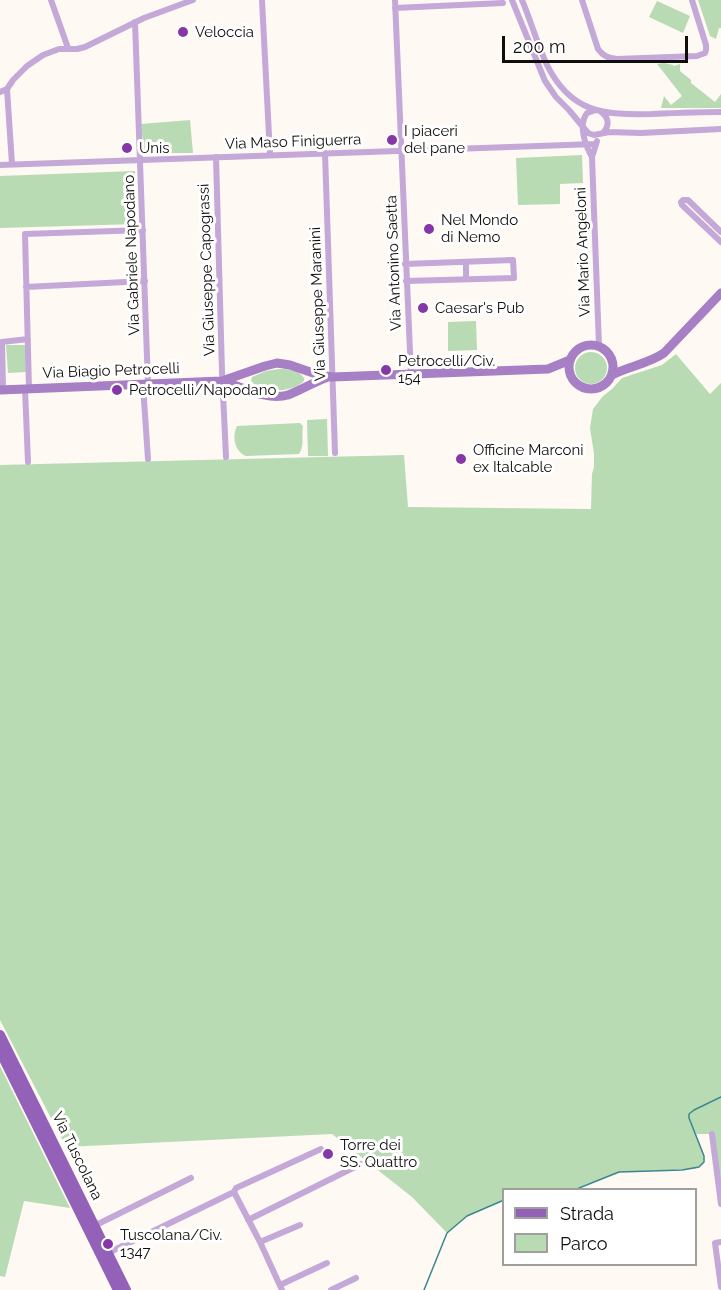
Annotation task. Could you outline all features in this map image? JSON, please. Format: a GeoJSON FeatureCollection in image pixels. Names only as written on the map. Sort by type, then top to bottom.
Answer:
{"type":"FeatureCollection","features":[{"type":"Feature","properties":{"kind":"main road","name":"Via Tuscolana"},"geometry":{"type":"LineString","coordinates":[[0,1035],[126,1290]]}},
{"type":"Feature","properties":{"kind":"main road","name":"Via Tuscolana"},"geometry":{"type":"LineString","coordinates":[[0,1052],[118,1290]]}},
{"type":"Feature","properties":{"kind":"street"},"geometry":{"type":"LineString","coordinates":[[51,0],[68,48]]}},
{"type":"Feature","properties":{"kind":"street"},"geometry":{"type":"LineString","coordinates":[[12,164],[3,90],[21,71],[54,51],[86,47],[135,22],[192,0]]}},
{"type":"Feature","properties":{"kind":"street"},"geometry":{"type":"LineString","coordinates":[[262,0],[270,155]]}},
{"type":"Feature","properties":{"kind":"street","name":"Via Antonino Saetta"},"geometry":{"type":"LineString","coordinates":[[395,0],[411,375]]}},
{"type":"Feature","properties":{"kind":"street"},"geometry":{"type":"LineString","coordinates":[[512,0],[545,81],[588,133],[594,135],[721,129]]}},
{"type":"Feature","properties":{"kind":"street"},"geometry":{"type":"LineString","coordinates":[[522,0],[547,64],[556,79],[573,99],[605,115],[608,121],[603,133]]}},
{"type":"Feature","properties":{"kind":"street"},"geometry":{"type":"LineString","coordinates":[[582,0],[598,49],[601,54],[617,59],[697,56],[705,53],[706,45],[692,0]]}},
{"type":"Feature","properties":{"kind":"street"},"geometry":{"type":"LineString","coordinates":[[395,8],[503,3]]}},
{"type":"Feature","properties":{"kind":"street","name":"Via Gabriele Napodano"},"geometry":{"type":"LineString","coordinates":[[135,22],[141,160],[148,459]]}},
{"type":"Feature","properties":{"kind":"street"},"geometry":{"type":"LineString","coordinates":[[584,128],[585,116],[590,111],[625,114],[721,112]]}},
{"type":"Feature","properties":{"kind":"street","name":"Via Mario Angeloni"},"geometry":{"type":"LineString","coordinates":[[584,128],[586,144],[592,157]]}},
{"type":"Feature","properties":{"kind":"street","name":"Via Mario Angeloni"},"geometry":{"type":"LineString","coordinates":[[598,346],[592,157],[603,133]]}},
{"type":"Feature","properties":{"kind":"street"},"geometry":{"type":"LineString","coordinates":[[586,144],[596,144]]}},
{"type":"Feature","properties":{"kind":"street","name":"Via Maso Finiguerra"},"geometry":{"type":"LineString","coordinates":[[0,165],[586,144]]}},
{"type":"Feature","properties":{"kind":"street","name":"Via Giuseppe Maranini"},"geometry":{"type":"LineString","coordinates":[[325,153],[330,377],[335,453]]}},
{"type":"Feature","properties":{"kind":"street","name":"Via Giuseppe Capograssi"},"geometry":{"type":"LineString","coordinates":[[216,157],[226,457]]}},
{"type":"Feature","properties":{"kind":"street"},"geometry":{"type":"LineString","coordinates":[[721,232],[688,200],[682,200],[682,206],[721,242]]}},
{"type":"Feature","properties":{"kind":"street"},"geometry":{"type":"LineString","coordinates":[[28,462],[25,234],[143,230]]}},
{"type":"Feature","properties":{"kind":"street"},"geometry":{"type":"LineString","coordinates":[[405,264],[513,260],[514,278],[406,281]]}},
{"type":"Feature","properties":{"kind":"street"},"geometry":{"type":"LineString","coordinates":[[466,262],[466,279]]}},
{"type":"Feature","properties":{"kind":"street"},"geometry":{"type":"LineString","coordinates":[[26,287],[144,281]]}},
{"type":"Feature","properties":{"kind":"street"},"geometry":{"type":"LineString","coordinates":[[612,375],[650,361],[664,353],[718,300]]}},
{"type":"Feature","properties":{"kind":"street"},"geometry":{"type":"LineString","coordinates":[[2,389],[1,341],[28,339]]}},
{"type":"Feature","properties":{"kind":"street"},"geometry":{"type":"LineString","coordinates":[[598,346],[612,359],[614,366],[612,375],[604,385],[592,390],[580,386],[571,377],[570,360],[583,347],[598,346]]}},
{"type":"Feature","properties":{"kind":"street"},"geometry":{"type":"LineString","coordinates":[[612,359],[632,366]]}},
{"type":"Feature","properties":{"kind":"street","name":"Via Biagio Petrocelli"},"geometry":{"type":"LineString","coordinates":[[2,389],[222,381],[277,363],[290,364],[330,377],[548,369],[570,360]]}},
{"type":"Feature","properties":{"kind":"street","name":"Via Biagio Petrocelli"},"geometry":{"type":"LineString","coordinates":[[548,369],[571,377]]}},
{"type":"Feature","properties":{"kind":"street"},"geometry":{"type":"LineString","coordinates":[[304,370],[309,378],[305,387]]}},
{"type":"Feature","properties":{"kind":"street"},"geometry":{"type":"LineString","coordinates":[[245,389],[244,380],[249,371]]}},
{"type":"Feature","properties":{"kind":"street","name":"Via Biagio Petrocelli"},"geometry":{"type":"LineString","coordinates":[[222,381],[262,394],[276,396],[290,394],[330,377]]}},
{"type":"Feature","properties":{"kind":"street"},"geometry":{"type":"LineString","coordinates":[[712,1134],[721,1204]]}},
{"type":"Feature","properties":{"kind":"street"},"geometry":{"type":"LineString","coordinates":[[108,1253],[234,1192],[236,1188],[321,1149]]}},
{"type":"Feature","properties":{"kind":"street"},"geometry":{"type":"LineString","coordinates":[[248,1220],[361,1164]]}},
{"type":"Feature","properties":{"kind":"street"},"geometry":{"type":"LineString","coordinates":[[94,1226],[191,1178]]}},
{"type":"Feature","properties":{"kind":"street"},"geometry":{"type":"LineString","coordinates":[[234,1192],[281,1288],[327,1263]]}},
{"type":"Feature","properties":{"kind":"street"},"geometry":{"type":"LineString","coordinates":[[260,1242],[300,1225]]}},
{"type":"Feature","properties":{"kind":"street"},"geometry":{"type":"LineString","coordinates":[[721,1242],[715,1243],[721,1287]]}},
{"type":"Feature","properties":{"kind":"street"},"geometry":{"type":"LineString","coordinates":[[331,1290],[356,1278]]}},
{"type":"Feature","properties":{"kind":"green space"},"geometry":{"type":"Polygon","coordinates":[[[698,0],[721,0],[721,28],[719,28],[716,39],[710,36],[698,0]]]}},
{"type":"Feature","properties":{"kind":"green space"},"geometry":{"type":"Polygon","coordinates":[[[657,1],[690,16],[683,33],[649,17],[657,1]]]}},
{"type":"Feature","properties":{"kind":"green space"},"geometry":{"type":"Polygon","coordinates":[[[664,63],[674,66],[680,64],[680,71],[691,80],[691,83],[715,102],[721,94],[721,108],[661,108],[664,96],[671,105],[682,96],[657,64],[664,63]]]}},
{"type":"Feature","properties":{"kind":"green space"},"geometry":{"type":"Polygon","coordinates":[[[190,120],[193,153],[144,153],[141,124],[190,120]]]}},
{"type":"Feature","properties":{"kind":"green space"},"geometry":{"type":"Polygon","coordinates":[[[582,155],[583,183],[560,184],[560,204],[518,205],[516,158],[582,155]]]}},
{"type":"Feature","properties":{"kind":"green space"},"geometry":{"type":"Polygon","coordinates":[[[135,171],[137,224],[0,228],[0,176],[135,171]]]}},
{"type":"Feature","properties":{"kind":"green space"},"geometry":{"type":"Polygon","coordinates":[[[476,321],[477,350],[448,351],[448,322],[476,321]]]}},
{"type":"Feature","properties":{"kind":"green space"},"geometry":{"type":"Polygon","coordinates":[[[6,345],[26,345],[27,372],[8,373],[6,345]]]}},
{"type":"Feature","properties":{"kind":"green space"},"geometry":{"type":"Polygon","coordinates":[[[591,352],[603,356],[607,368],[603,380],[591,384],[579,380],[575,368],[579,356],[591,352]]]}},
{"type":"Feature","properties":{"kind":"green space"},"geometry":{"type":"Polygon","coordinates":[[[676,354],[710,394],[721,383],[721,1204],[712,1134],[696,1134],[704,1158],[703,1164],[695,1169],[619,1172],[577,1188],[502,1188],[502,1200],[467,1216],[447,1233],[412,1197],[332,1134],[66,1147],[0,1020],[0,465],[404,455],[408,507],[591,509],[594,454],[590,428],[593,409],[622,378],[662,365],[676,354]]]}},
{"type":"Feature","properties":{"kind":"green space"},"geometry":{"type":"Polygon","coordinates":[[[279,369],[296,372],[302,375],[304,381],[285,390],[269,390],[251,381],[252,377],[266,371],[279,369]]]}},
{"type":"Feature","properties":{"kind":"green space"},"geometry":{"type":"Polygon","coordinates":[[[327,419],[328,456],[308,456],[307,420],[327,419]]]}},
{"type":"Feature","properties":{"kind":"green space"},"geometry":{"type":"Polygon","coordinates":[[[300,423],[303,426],[299,454],[246,456],[239,451],[235,443],[237,426],[300,423]]]}},
{"type":"Feature","properties":{"kind":"green space"},"geometry":{"type":"Polygon","coordinates":[[[0,1066],[70,1208],[24,1201],[5,1277],[0,1276],[0,1066]]]}},
{"type":"Feature","properties":{"kind":"waterway"},"geometry":{"type":"LineString","coordinates":[[579,1188],[619,1172],[682,1170],[699,1167],[704,1162],[704,1156],[689,1114],[721,1097]]}},
{"type":"Feature","properties":{"kind":"waterway"},"geometry":{"type":"LineString","coordinates":[[424,1290],[447,1233],[467,1216],[502,1201]]}},
{"type":"Feature","properties":{"kind":"place","name":"Veloccia"},"geometry":{"type":"Point","coordinates":[183,32]}},
{"type":"Feature","properties":{"kind":"place","name":"I piaceri del pane"},"geometry":{"type":"Point","coordinates":[392,140]}},
{"type":"Feature","properties":{"kind":"place","name":"Unis"},"geometry":{"type":"Point","coordinates":[127,148]}},
{"type":"Feature","properties":{"kind":"place","name":"Nel Mondo di Nemo"},"geometry":{"type":"Point","coordinates":[429,229]}},
{"type":"Feature","properties":{"kind":"place","name":"Caesar's Pub"},"geometry":{"type":"Point","coordinates":[423,308]}},
{"type":"Feature","properties":{"kind":"place","name":"Petrocelli/Civ. 154"},"geometry":{"type":"Point","coordinates":[386,370]}},
{"type":"Feature","properties":{"kind":"place","name":"Petrocelli/Napodano"},"geometry":{"type":"Point","coordinates":[117,390]}},
{"type":"Feature","properties":{"kind":"place","name":"Officine Marconi ex Italcable"},"geometry":{"type":"Point","coordinates":[461,459]}},
{"type":"Feature","properties":{"kind":"place","name":"Torre dei SS. Quattro"},"geometry":{"type":"Point","coordinates":[328,1154]}},
{"type":"Feature","properties":{"kind":"place","name":"Tuscolana/Civ. 1347"},"geometry":{"type":"Point","coordinates":[108,1244]}}]}
